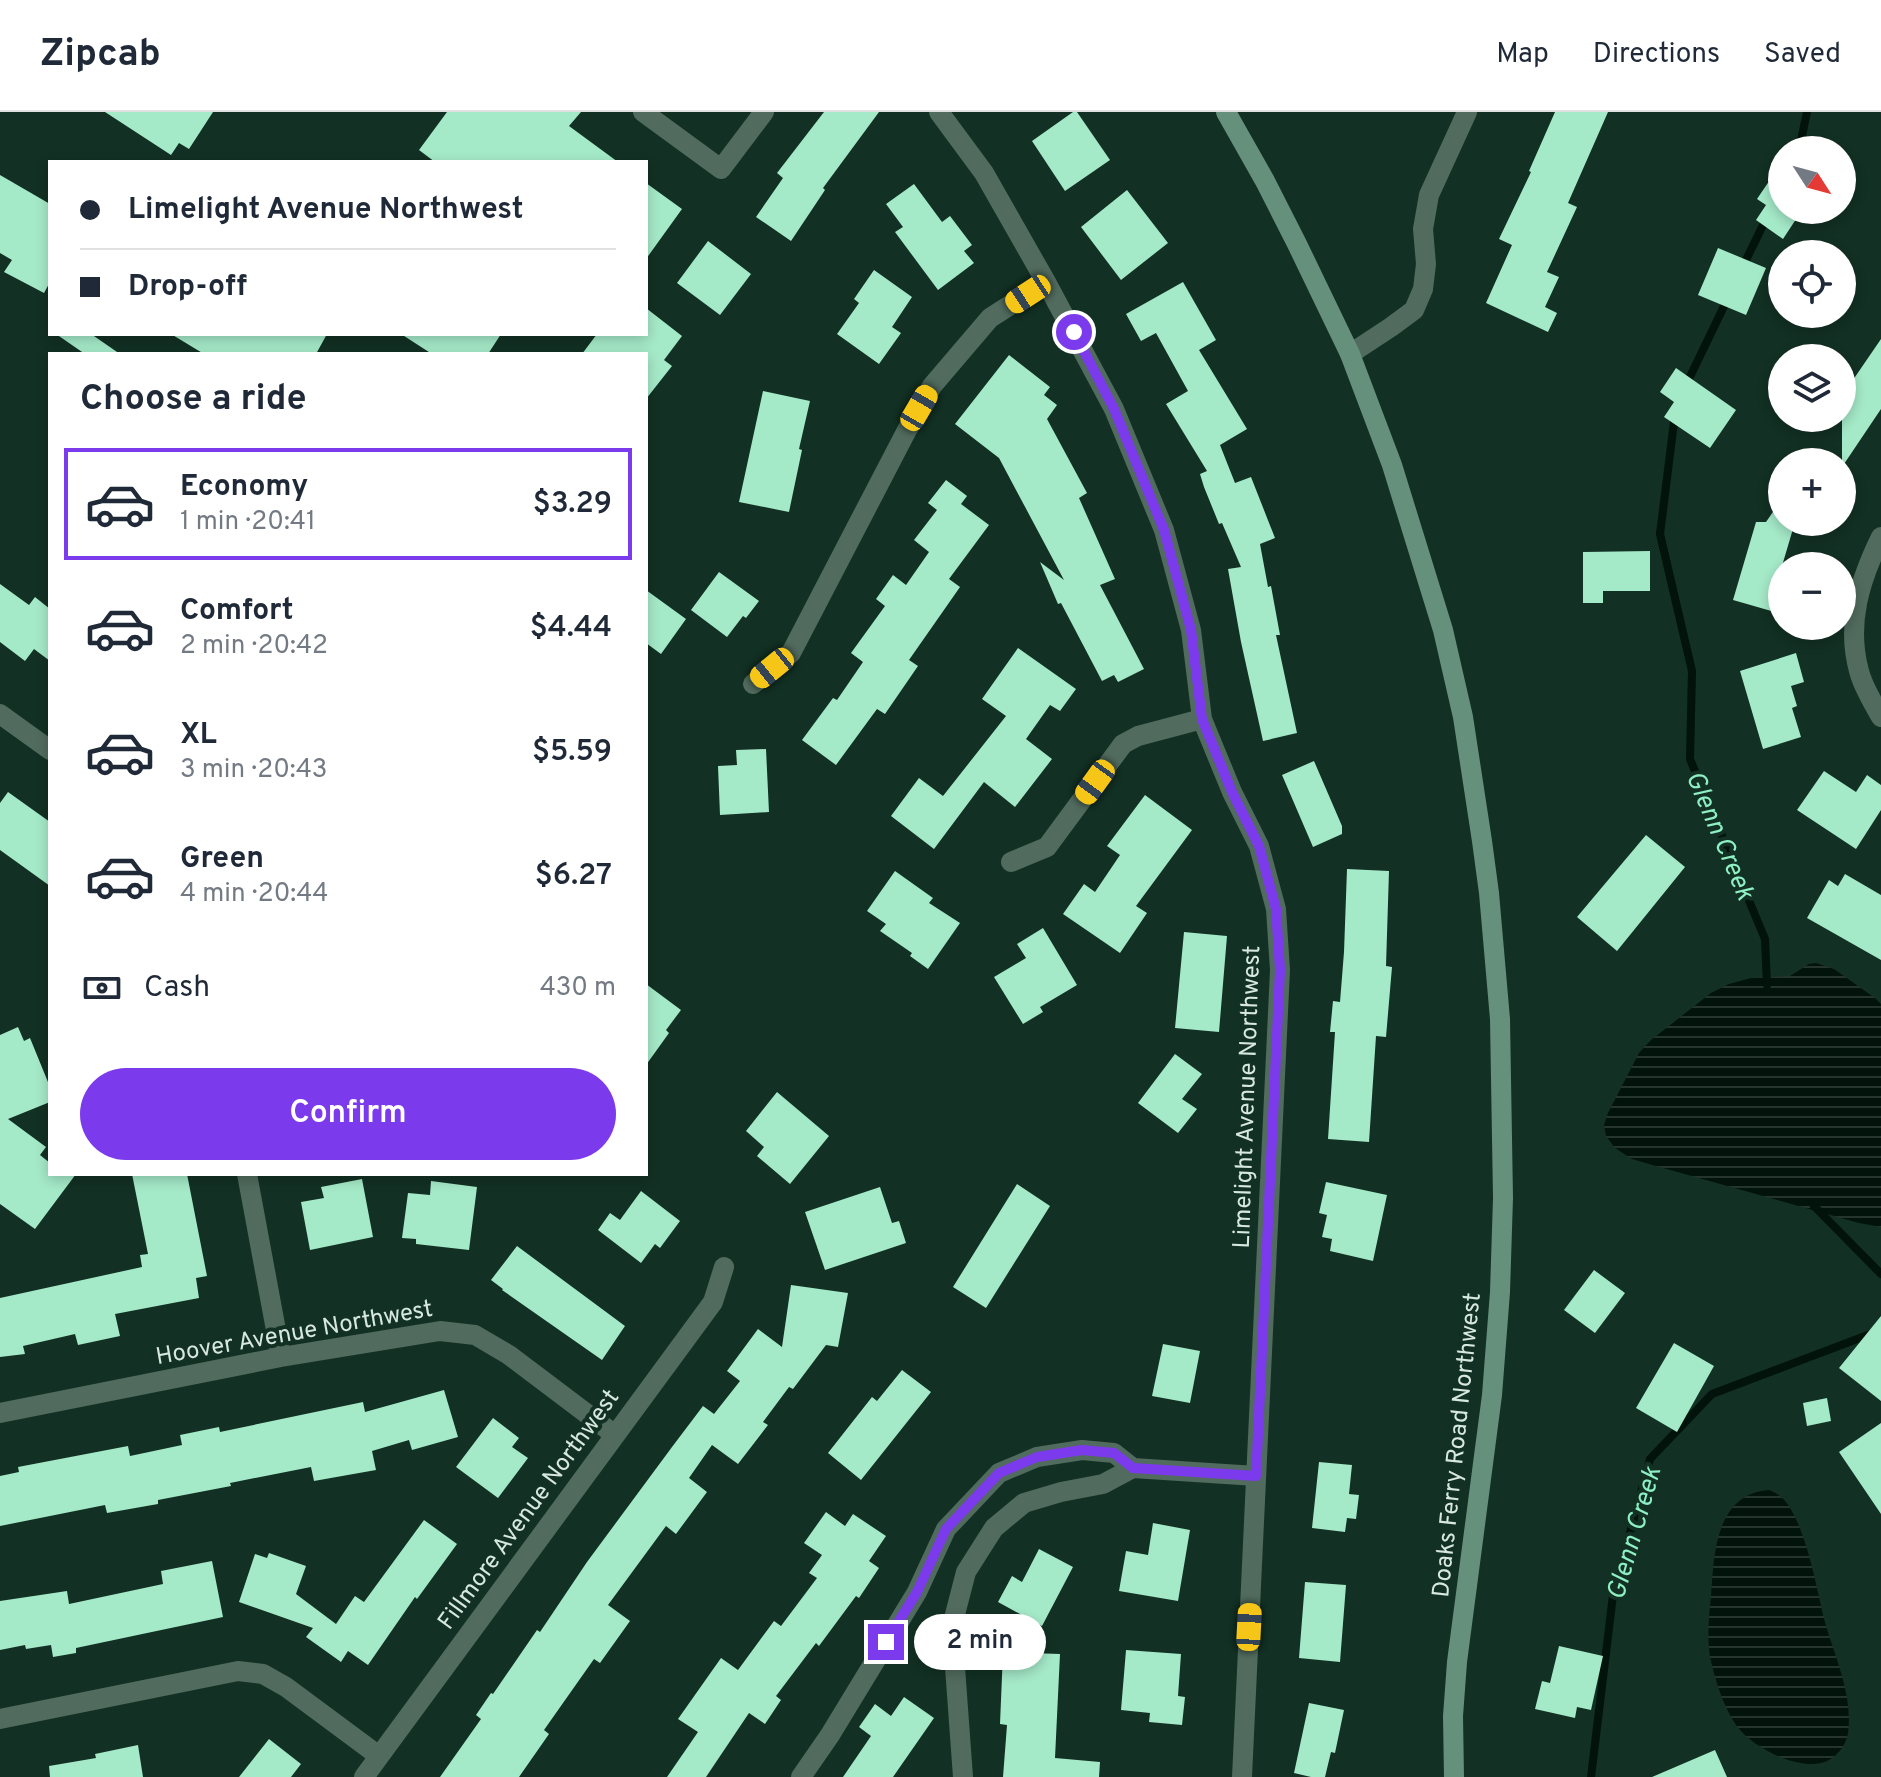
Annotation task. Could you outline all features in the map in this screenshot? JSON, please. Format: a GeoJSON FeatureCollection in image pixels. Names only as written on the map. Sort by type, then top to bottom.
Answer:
{"type":"FeatureCollection","features":[{"type":"Feature","properties":{"kind":"main road","name":"Doaks Ferry Road Northwest"},"geometry":{"type":"LineString","coordinates":[[1226,112],[1291,231],[1350,354],[1392,465],[1447,645],[1474,782],[1489,893],[1500,1019],[1503,1198],[1492,1395],[1457,1662],[1453,1716],[1454,1777]]}},
{"type":"Feature","properties":{"kind":"street"},"geometry":{"type":"LineString","coordinates":[[643,112],[721,169],[764,112]]}},
{"type":"Feature","properties":{"kind":"street","name":"Limelight Avenue Northwest"},"geometry":{"type":"LineString","coordinates":[[939,112],[984,173],[1114,409],[1164,530],[1191,630],[1202,719],[1232,792],[1259,846],[1276,909],[1280,970],[1242,1777]]}},
{"type":"Feature","properties":{"kind":"street"},"geometry":{"type":"LineString","coordinates":[[1350,354],[1414,310],[1423,289],[1426,264],[1423,229],[1429,195],[1467,112]]}},
{"type":"Feature","properties":{"kind":"street"},"geometry":{"type":"LineString","coordinates":[[753,684],[791,653],[932,386],[990,318],[1046,282]]}},
{"type":"Feature","properties":{"kind":"street"},"geometry":{"type":"LineString","coordinates":[[1881,537],[1856,601],[1852,633],[1859,674],[1881,717]]}},
{"type":"Feature","properties":{"kind":"street"},"geometry":{"type":"LineString","coordinates":[[0,714],[48,749]]}},
{"type":"Feature","properties":{"kind":"street"},"geometry":{"type":"LineString","coordinates":[[1011,862],[1047,847],[1123,744],[1138,736],[1202,719]]}},
{"type":"Feature","properties":{"kind":"street"},"geometry":{"type":"LineString","coordinates":[[247,1176],[281,1357]]}},
{"type":"Feature","properties":{"kind":"street","name":"Fillmore Avenue Northwest"},"geometry":{"type":"LineString","coordinates":[[364,1777],[713,1302],[724,1267]]}},
{"type":"Feature","properties":{"kind":"street","name":"Hoover Avenue Northwest"},"geometry":{"type":"LineString","coordinates":[[0,1413],[281,1357],[440,1331],[475,1335],[509,1355],[615,1435]]}},
{"type":"Feature","properties":{"kind":"street"},"geometry":{"type":"LineString","coordinates":[[801,1777],[917,1592],[946,1529],[999,1473],[1037,1457],[1082,1450],[1114,1453],[1133,1468]]}},
{"type":"Feature","properties":{"kind":"street"},"geometry":{"type":"LineString","coordinates":[[963,1777],[952,1626],[966,1572],[994,1528],[1024,1503],[1103,1484],[1133,1468],[1256,1476]]}},
{"type":"Feature","properties":{"kind":"street"},"geometry":{"type":"LineString","coordinates":[[0,1719],[238,1671],[263,1674],[286,1687],[379,1756]]}},
{"type":"Feature","properties":{"kind":"shaded area"},"geometry":{"type":"Polygon","coordinates":[[[1816,963],[1834,969],[1881,1004],[1881,1227],[1632,1159],[1615,1148],[1606,1136],[1604,1125],[1608,1113],[1639,1053],[1651,1040],[1711,993],[1729,984],[1751,978],[1790,976],[1816,963]]]}},
{"type":"Feature","properties":{"kind":"shaded area"},"geometry":{"type":"Polygon","coordinates":[[[1769,1490],[1787,1503],[1800,1528],[1846,1692],[1849,1719],[1847,1738],[1835,1756],[1821,1763],[1800,1763],[1780,1757],[1745,1735],[1727,1709],[1710,1657],[1712,1580],[1721,1529],[1738,1502],[1751,1494],[1769,1490]]]}},
{"type":"Feature","properties":{"kind":"building"},"geometry":{"type":"Polygon","coordinates":[[[105,112],[213,112],[189,149],[179,143],[171,155],[105,112]]]}},
{"type":"Feature","properties":{"kind":"building"},"geometry":{"type":"Polygon","coordinates":[[[447,112],[581,112],[569,126],[615,160],[432,160],[419,150],[447,112]]]}},
{"type":"Feature","properties":{"kind":"building"},"geometry":{"type":"Polygon","coordinates":[[[824,112],[879,112],[823,188],[825,190],[791,241],[756,217],[783,178],[777,173],[824,112]]]}},
{"type":"Feature","properties":{"kind":"building"},"geometry":{"type":"Polygon","coordinates":[[[1077,112],[1110,160],[1065,191],[1032,141],[1077,112]]]}},
{"type":"Feature","properties":{"kind":"building"},"geometry":{"type":"Polygon","coordinates":[[[1555,112],[1608,112],[1568,203],[1577,207],[1547,272],[1559,277],[1545,307],[1557,313],[1548,332],[1486,303],[1512,245],[1499,239],[1555,112]]]}},
{"type":"Feature","properties":{"kind":"building"},"geometry":{"type":"Polygon","coordinates":[[[0,175],[48,203],[48,286],[44,293],[4,272],[12,260],[0,253],[0,175]]]}},
{"type":"Feature","properties":{"kind":"building"},"geometry":{"type":"Polygon","coordinates":[[[1768,183],[1768,224],[1793,224],[1783,239],[1756,220],[1766,205],[1757,199],[1768,183]]]}},
{"type":"Feature","properties":{"kind":"building"},"geometry":{"type":"Polygon","coordinates":[[[648,184],[682,209],[648,256],[648,184]]]}},
{"type":"Feature","properties":{"kind":"building"},"geometry":{"type":"Polygon","coordinates":[[[914,184],[942,222],[950,216],[972,245],[964,251],[974,263],[938,290],[895,232],[903,227],[886,204],[914,184]]]}},
{"type":"Feature","properties":{"kind":"building"},"geometry":{"type":"Polygon","coordinates":[[[1127,190],[1168,243],[1121,280],[1081,227],[1127,190]]]}},
{"type":"Feature","properties":{"kind":"building"},"geometry":{"type":"Polygon","coordinates":[[[708,241],[751,274],[720,315],[677,283],[708,241]]]}},
{"type":"Feature","properties":{"kind":"building"},"geometry":{"type":"Polygon","coordinates":[[[1718,248],[1766,268],[1746,315],[1698,295],[1718,248]]]}},
{"type":"Feature","properties":{"kind":"building"},"geometry":{"type":"Polygon","coordinates":[[[874,270],[912,297],[892,327],[901,333],[879,364],[837,334],[859,303],[854,299],[874,270]]]}},
{"type":"Feature","properties":{"kind":"building"},"geometry":{"type":"Polygon","coordinates":[[[1183,282],[1216,340],[1199,350],[1247,429],[1220,445],[1235,483],[1251,477],[1275,538],[1260,544],[1268,587],[1271,586],[1280,635],[1276,635],[1297,733],[1263,741],[1228,569],[1241,567],[1204,487],[1200,474],[1207,471],[1166,404],[1188,391],[1156,333],[1141,341],[1126,314],[1183,282]]]}},
{"type":"Feature","properties":{"kind":"building"},"geometry":{"type":"Polygon","coordinates":[[[648,310],[682,336],[664,360],[672,366],[648,396],[648,352],[584,352],[596,336],[648,336],[648,310]]]}},
{"type":"Feature","properties":{"kind":"building"},"geometry":{"type":"Polygon","coordinates":[[[59,336],[94,336],[117,352],[82,352],[59,336]]]}},
{"type":"Feature","properties":{"kind":"building"},"geometry":{"type":"Polygon","coordinates":[[[174,336],[326,336],[317,352],[201,352],[174,336]]]}},
{"type":"Feature","properties":{"kind":"building"},"geometry":{"type":"Polygon","coordinates":[[[404,336],[500,336],[489,352],[429,352],[404,336]]]}},
{"type":"Feature","properties":{"kind":"building"},"geometry":{"type":"Polygon","coordinates":[[[1881,339],[1881,409],[1855,448],[1842,448],[1842,432],[1856,432],[1856,376],[1881,339]]]}},
{"type":"Feature","properties":{"kind":"building"},"geometry":{"type":"Polygon","coordinates":[[[1009,355],[1050,387],[1044,395],[1057,405],[1047,419],[1087,493],[1079,498],[1115,579],[1100,585],[1144,669],[1118,682],[1114,675],[1102,681],[1061,603],[1058,604],[1040,562],[1064,580],[999,458],[955,424],[1009,355]]]}},
{"type":"Feature","properties":{"kind":"building"},"geometry":{"type":"Polygon","coordinates":[[[1676,368],[1736,410],[1710,448],[1664,417],[1674,402],[1660,392],[1676,368]]]}},
{"type":"Feature","properties":{"kind":"building"},"geometry":{"type":"Polygon","coordinates":[[[763,391],[810,401],[789,512],[739,502],[763,391]]]}},
{"type":"Feature","properties":{"kind":"building"},"geometry":{"type":"Polygon","coordinates":[[[946,480],[967,496],[961,504],[989,525],[949,579],[960,587],[909,660],[918,666],[885,714],[877,709],[836,765],[802,740],[833,698],[837,700],[863,662],[851,653],[885,606],[876,599],[893,575],[906,585],[929,552],[914,540],[937,510],[928,503],[946,480]]]}},
{"type":"Feature","properties":{"kind":"building"},"geometry":{"type":"Polygon","coordinates":[[[1768,519],[1768,536],[1791,536],[1786,552],[1768,552],[1768,610],[1733,600],[1756,522],[1768,519]]]}},
{"type":"Feature","properties":{"kind":"building"},"geometry":{"type":"Polygon","coordinates":[[[1650,551],[1650,591],[1603,591],[1603,603],[1583,603],[1583,552],[1650,551]]]}},
{"type":"Feature","properties":{"kind":"building"},"geometry":{"type":"Polygon","coordinates":[[[719,572],[759,601],[727,637],[691,610],[719,572]]]}},
{"type":"Feature","properties":{"kind":"building"},"geometry":{"type":"Polygon","coordinates":[[[0,584],[29,605],[35,597],[48,607],[48,660],[34,649],[25,661],[0,642],[0,584]]]}},
{"type":"Feature","properties":{"kind":"building"},"geometry":{"type":"Polygon","coordinates":[[[648,591],[686,619],[661,654],[648,644],[648,591]]]}},
{"type":"Feature","properties":{"kind":"building"},"geometry":{"type":"Polygon","coordinates":[[[1018,648],[1076,689],[1060,711],[1050,705],[1026,739],[1052,759],[1015,807],[984,782],[934,849],[891,816],[919,778],[943,796],[1006,716],[982,699],[1018,648]]]}},
{"type":"Feature","properties":{"kind":"building"},"geometry":{"type":"Polygon","coordinates":[[[1796,653],[1804,682],[1791,686],[1797,706],[1792,708],[1801,737],[1763,749],[1740,671],[1796,653]]]}},
{"type":"Feature","properties":{"kind":"building"},"geometry":{"type":"Polygon","coordinates":[[[766,749],[769,812],[720,815],[718,766],[737,765],[736,750],[766,749]]]}},
{"type":"Feature","properties":{"kind":"building"},"geometry":{"type":"Polygon","coordinates":[[[1314,761],[1342,826],[1342,834],[1313,847],[1282,775],[1314,761]]]}},
{"type":"Feature","properties":{"kind":"building"},"geometry":{"type":"Polygon","coordinates":[[[1824,771],[1856,792],[1867,775],[1881,785],[1881,810],[1856,849],[1797,810],[1824,771]]]}},
{"type":"Feature","properties":{"kind":"building"},"geometry":{"type":"Polygon","coordinates":[[[8,792],[48,821],[48,885],[0,850],[0,803],[8,792]]]}},
{"type":"Feature","properties":{"kind":"building"},"geometry":{"type":"Polygon","coordinates":[[[1145,795],[1192,830],[1136,906],[1147,913],[1120,953],[1063,914],[1084,884],[1095,892],[1120,855],[1107,846],[1145,795]]]}},
{"type":"Feature","properties":{"kind":"building"},"geometry":{"type":"Polygon","coordinates":[[[1646,835],[1685,867],[1617,951],[1577,917],[1646,835]]]}},
{"type":"Feature","properties":{"kind":"building"},"geometry":{"type":"Polygon","coordinates":[[[1347,869],[1389,871],[1386,966],[1392,967],[1386,1037],[1376,1036],[1369,1142],[1328,1139],[1335,1032],[1330,1032],[1333,1001],[1340,1002],[1347,869]]]}},
{"type":"Feature","properties":{"kind":"building"},"geometry":{"type":"Polygon","coordinates":[[[895,871],[933,898],[929,903],[960,923],[928,969],[910,956],[912,953],[880,931],[886,924],[867,911],[895,871]]]}},
{"type":"Feature","properties":{"kind":"building"},"geometry":{"type":"Polygon","coordinates":[[[1845,874],[1881,895],[1881,960],[1807,918],[1829,880],[1838,886],[1845,874]]]}},
{"type":"Feature","properties":{"kind":"building"},"geometry":{"type":"Polygon","coordinates":[[[1043,928],[1077,985],[1040,1007],[1043,1012],[1023,1024],[994,977],[1026,958],[1017,944],[1043,928]]]}},
{"type":"Feature","properties":{"kind":"building"},"geometry":{"type":"Polygon","coordinates":[[[1184,932],[1227,936],[1219,1032],[1175,1028],[1184,932]]]}},
{"type":"Feature","properties":{"kind":"building"},"geometry":{"type":"Polygon","coordinates":[[[648,985],[681,1010],[666,1030],[669,1033],[648,1062],[648,985]]]}},
{"type":"Feature","properties":{"kind":"building"},"geometry":{"type":"Polygon","coordinates":[[[18,1027],[24,1041],[30,1038],[48,1082],[48,1103],[8,1119],[46,1147],[40,1155],[48,1161],[48,1176],[75,1176],[35,1229],[0,1204],[0,1035],[18,1027]]]}},
{"type":"Feature","properties":{"kind":"building"},"geometry":{"type":"Polygon","coordinates":[[[1175,1054],[1202,1074],[1182,1099],[1197,1109],[1178,1133],[1138,1103],[1175,1054]]]}},
{"type":"Feature","properties":{"kind":"building"},"geometry":{"type":"Polygon","coordinates":[[[777,1092],[829,1136],[790,1184],[757,1156],[764,1147],[746,1131],[777,1092]]]}},
{"type":"Feature","properties":{"kind":"building"},"geometry":{"type":"Polygon","coordinates":[[[132,1176],[187,1176],[207,1276],[196,1278],[199,1298],[115,1314],[120,1336],[78,1345],[75,1334],[23,1346],[25,1354],[0,1357],[0,1298],[142,1267],[140,1255],[148,1254],[132,1176]]]}},
{"type":"Feature","properties":{"kind":"building"},"geometry":{"type":"Polygon","coordinates":[[[362,1179],[373,1237],[310,1250],[301,1202],[324,1198],[321,1187],[362,1179]]]}},
{"type":"Feature","properties":{"kind":"building"},"geometry":{"type":"Polygon","coordinates":[[[431,1181],[477,1187],[469,1250],[416,1244],[416,1239],[402,1238],[408,1193],[430,1195],[431,1181]]]}},
{"type":"Feature","properties":{"kind":"building"},"geometry":{"type":"Polygon","coordinates":[[[1326,1182],[1387,1195],[1373,1261],[1330,1251],[1332,1239],[1322,1237],[1327,1215],[1319,1213],[1326,1182]]]}},
{"type":"Feature","properties":{"kind":"building"},"geometry":{"type":"Polygon","coordinates":[[[1017,1184],[1050,1206],[986,1308],[953,1287],[1017,1184]]]}},
{"type":"Feature","properties":{"kind":"building"},"geometry":{"type":"Polygon","coordinates":[[[880,1187],[892,1223],[899,1221],[906,1243],[825,1270],[805,1212],[880,1187]]]}},
{"type":"Feature","properties":{"kind":"building"},"geometry":{"type":"Polygon","coordinates":[[[641,1191],[680,1221],[660,1248],[655,1244],[641,1263],[598,1230],[610,1213],[620,1220],[641,1191]]]}},
{"type":"Feature","properties":{"kind":"building"},"geometry":{"type":"Polygon","coordinates":[[[517,1246],[625,1326],[602,1360],[491,1280],[517,1246]]]}},
{"type":"Feature","properties":{"kind":"building"},"geometry":{"type":"Polygon","coordinates":[[[1594,1270],[1625,1293],[1595,1333],[1564,1310],[1594,1270]]]}},
{"type":"Feature","properties":{"kind":"building"},"geometry":{"type":"Polygon","coordinates":[[[791,1285],[848,1293],[838,1347],[826,1345],[793,1389],[789,1387],[763,1422],[768,1425],[738,1464],[712,1445],[689,1478],[707,1492],[676,1534],[666,1526],[608,1605],[630,1621],[600,1663],[594,1659],[544,1730],[549,1734],[519,1777],[440,1777],[481,1719],[476,1715],[491,1693],[537,1630],[540,1632],[587,1562],[703,1406],[714,1414],[740,1381],[727,1371],[758,1329],[782,1347],[791,1285]]]}},
{"type":"Feature","properties":{"kind":"building"},"geometry":{"type":"Polygon","coordinates":[[[1881,1316],[1881,1401],[1839,1368],[1881,1316]]]}},
{"type":"Feature","properties":{"kind":"building"},"geometry":{"type":"Polygon","coordinates":[[[1674,1343],[1714,1366],[1677,1432],[1636,1408],[1674,1343]]]}},
{"type":"Feature","properties":{"kind":"building"},"geometry":{"type":"Polygon","coordinates":[[[1163,1344],[1200,1351],[1190,1403],[1152,1396],[1163,1344]]]}},
{"type":"Feature","properties":{"kind":"building"},"geometry":{"type":"Polygon","coordinates":[[[902,1370],[931,1392],[861,1480],[828,1453],[872,1397],[877,1401],[902,1370]]]}},
{"type":"Feature","properties":{"kind":"building"},"geometry":{"type":"Polygon","coordinates":[[[444,1390],[458,1437],[412,1450],[409,1440],[372,1451],[376,1470],[314,1481],[311,1467],[158,1500],[158,1504],[107,1513],[105,1505],[0,1526],[0,1476],[19,1472],[18,1467],[128,1446],[130,1456],[182,1445],[180,1435],[219,1427],[220,1432],[363,1402],[365,1412],[444,1390]]]}},
{"type":"Feature","properties":{"kind":"building"},"geometry":{"type":"Polygon","coordinates":[[[1827,1398],[1831,1421],[1807,1426],[1803,1403],[1827,1398]]]}},
{"type":"Feature","properties":{"kind":"building"},"geometry":{"type":"Polygon","coordinates":[[[493,1418],[519,1438],[512,1447],[528,1458],[498,1498],[456,1467],[493,1418]]]}},
{"type":"Feature","properties":{"kind":"building"},"geometry":{"type":"Polygon","coordinates":[[[1881,1423],[1881,1514],[1839,1452],[1881,1423]]]}},
{"type":"Feature","properties":{"kind":"building"},"geometry":{"type":"Polygon","coordinates":[[[1319,1462],[1352,1465],[1349,1494],[1359,1495],[1356,1519],[1347,1518],[1345,1532],[1312,1528],[1319,1462]]]}},
{"type":"Feature","properties":{"kind":"building"},"geometry":{"type":"Polygon","coordinates":[[[826,1512],[845,1526],[853,1514],[886,1536],[869,1561],[879,1568],[859,1598],[856,1596],[819,1646],[816,1643],[776,1696],[781,1700],[765,1724],[749,1713],[706,1777],[667,1777],[698,1732],[678,1719],[721,1658],[738,1670],[774,1621],[781,1626],[817,1578],[809,1573],[822,1555],[804,1543],[826,1512]]]}},
{"type":"Feature","properties":{"kind":"building"},"geometry":{"type":"Polygon","coordinates":[[[424,1520],[457,1544],[417,1599],[415,1597],[368,1665],[348,1651],[341,1662],[306,1637],[313,1628],[239,1602],[255,1554],[267,1558],[269,1553],[306,1566],[296,1594],[336,1624],[355,1596],[364,1602],[424,1520]]]}},
{"type":"Feature","properties":{"kind":"building"},"geometry":{"type":"Polygon","coordinates":[[[1153,1523],[1190,1530],[1178,1601],[1119,1591],[1126,1551],[1148,1555],[1153,1523]]]}},
{"type":"Feature","properties":{"kind":"building"},"geometry":{"type":"Polygon","coordinates":[[[1039,1549],[1073,1567],[1042,1626],[998,1602],[1012,1576],[1022,1582],[1039,1549]]]}},
{"type":"Feature","properties":{"kind":"building"},"geometry":{"type":"Polygon","coordinates":[[[212,1561],[223,1617],[76,1648],[76,1653],[53,1657],[51,1645],[26,1649],[25,1645],[0,1650],[0,1601],[67,1591],[69,1604],[163,1584],[161,1571],[212,1561]]]}},
{"type":"Feature","properties":{"kind":"building"},"geometry":{"type":"Polygon","coordinates":[[[1305,1582],[1346,1585],[1340,1662],[1299,1658],[1305,1582]]]}},
{"type":"Feature","properties":{"kind":"building"},"geometry":{"type":"Polygon","coordinates":[[[1559,1646],[1603,1656],[1591,1710],[1577,1707],[1575,1718],[1535,1709],[1542,1681],[1550,1683],[1559,1646]]]}},
{"type":"Feature","properties":{"kind":"building"},"geometry":{"type":"Polygon","coordinates":[[[1126,1650],[1181,1654],[1178,1696],[1185,1697],[1182,1725],[1149,1722],[1150,1713],[1121,1710],[1126,1650]]]}},
{"type":"Feature","properties":{"kind":"building"},"geometry":{"type":"Polygon","coordinates":[[[1003,1652],[1060,1654],[1055,1758],[1100,1762],[1099,1777],[1003,1777],[1007,1725],[1000,1724],[1003,1652]]]}},
{"type":"Feature","properties":{"kind":"building"},"geometry":{"type":"Polygon","coordinates":[[[904,1697],[934,1718],[893,1777],[843,1777],[871,1736],[859,1727],[875,1704],[891,1716],[904,1697]]]}},
{"type":"Feature","properties":{"kind":"building"},"geometry":{"type":"Polygon","coordinates":[[[1309,1703],[1344,1710],[1335,1753],[1331,1752],[1325,1777],[1294,1773],[1309,1703]]]}},
{"type":"Feature","properties":{"kind":"building"},"geometry":{"type":"Polygon","coordinates":[[[269,1739],[301,1764],[291,1777],[239,1777],[269,1739]]]}},
{"type":"Feature","properties":{"kind":"building"},"geometry":{"type":"Polygon","coordinates":[[[138,1745],[143,1777],[50,1777],[49,1766],[96,1758],[95,1754],[138,1745]]]}},
{"type":"Feature","properties":{"kind":"building"},"geometry":{"type":"Polygon","coordinates":[[[1715,1750],[1727,1777],[1652,1777],[1715,1750]]]}},
{"type":"Feature","properties":{"kind":"waterway","name":"Glenn Creek"},"geometry":{"type":"LineString","coordinates":[[1802,136],[1807,112]]}},
{"type":"Feature","properties":{"kind":"waterway","name":"Glenn Creek"},"geometry":{"type":"LineString","coordinates":[[1742,268],[1768,215]]}},
{"type":"Feature","properties":{"kind":"waterway","name":"Glenn Creek"},"geometry":{"type":"LineString","coordinates":[[1685,387],[1728,298]]}},
{"type":"Feature","properties":{"kind":"waterway","name":"Glenn Creek"},"geometry":{"type":"LineString","coordinates":[[1675,414],[1660,534],[1692,671],[1690,759],[1765,939],[1767,985]]}},
{"type":"Feature","properties":{"kind":"waterway","name":"Glenn Creek"},"geometry":{"type":"LineString","coordinates":[[1814,1206],[1881,1274]]}},
{"type":"Feature","properties":{"kind":"waterway","name":"Glenn Creek"},"geometry":{"type":"LineString","coordinates":[[1591,1777],[1613,1595],[1650,1459],[1712,1394],[1881,1330]]}},
{"type":"Feature","properties":{"kind":"route"},"geometry":{"type":"LineString","coordinates":[[886,1642],[917,1592],[946,1529],[999,1473],[1037,1457],[1082,1450],[1114,1453],[1133,1468],[1256,1476],[1280,970],[1276,909],[1259,846],[1232,792],[1202,719],[1191,630],[1164,530],[1114,409],[1074,332]]}}]}
